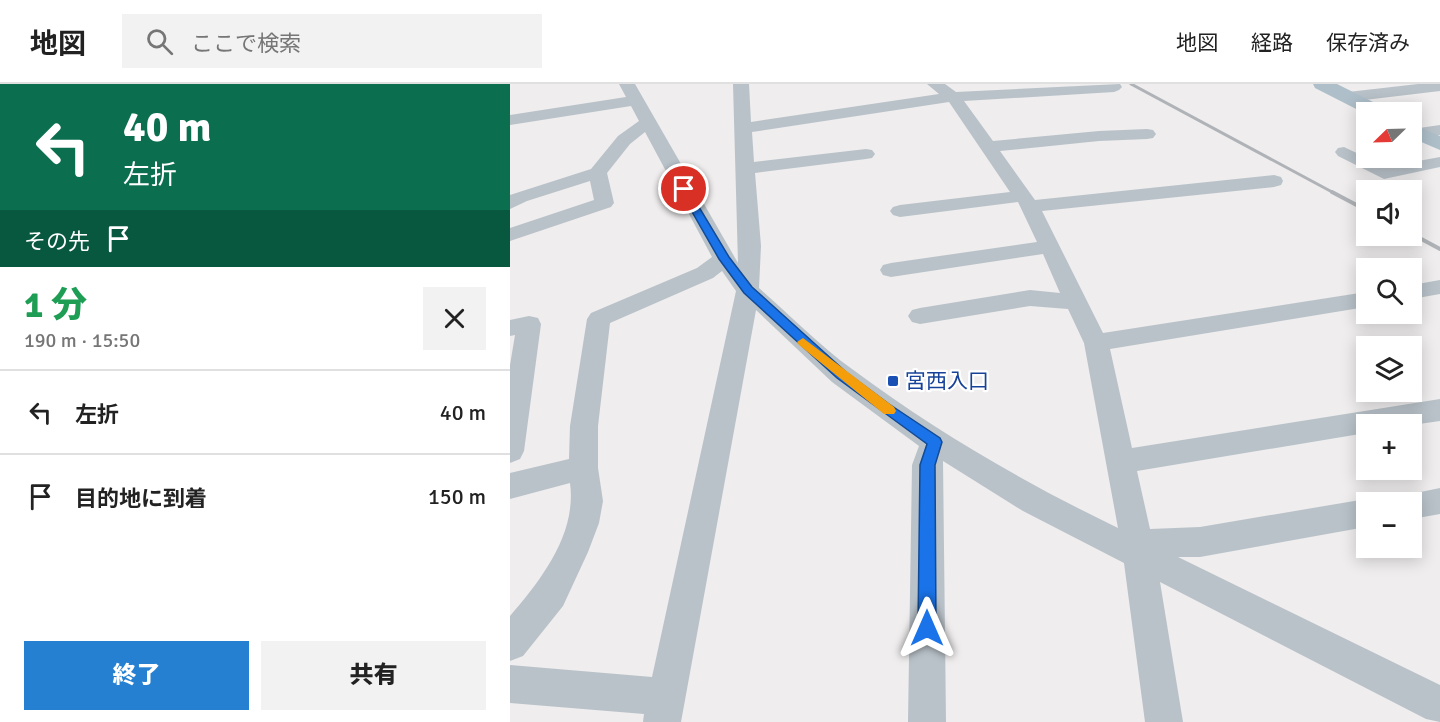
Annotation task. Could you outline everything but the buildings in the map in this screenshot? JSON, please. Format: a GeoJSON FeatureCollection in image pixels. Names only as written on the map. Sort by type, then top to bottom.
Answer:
{"type":"FeatureCollection","features":[{"type":"Feature","properties":{"kind":"main road"},"geometry":{"type":"LineString","coordinates":[[1322,84],[1358,102]]}},
{"type":"Feature","properties":{"kind":"main road"},"geometry":{"type":"LineString","coordinates":[[1422,135],[1440,144]]}},
{"type":"Feature","properties":{"kind":"street"},"geometry":{"type":"LineString","coordinates":[[510,684],[664,710],[748,290],[750,246],[741,84]]}},
{"type":"Feature","properties":{"kind":"street"},"geometry":{"type":"LineString","coordinates":[[744,128],[944,90],[1112,85]]}},
{"type":"Feature","properties":{"kind":"street"},"geometry":{"type":"LineString","coordinates":[[1348,97],[1440,86]]}},
{"type":"Feature","properties":{"kind":"street"},"geometry":{"type":"LineString","coordinates":[[944,90],[989,147],[1027,201],[1096,343],[1138,549],[1164,722]]}},
{"type":"Feature","properties":{"kind":"street"},"geometry":{"type":"LineString","coordinates":[[510,120],[637,102]]}},
{"type":"Feature","properties":{"kind":"street"},"geometry":{"type":"LineString","coordinates":[[510,203],[520,197],[598,173],[624,140],[637,102]]}},
{"type":"Feature","properties":{"kind":"street"},"geometry":{"type":"LineString","coordinates":[[637,102],[724,259],[748,290],[842,375],[884,408],[1034,502],[1138,549],[1440,705]]}},
{"type":"Feature","properties":{"kind":"street"},"geometry":{"type":"LineString","coordinates":[[1422,131],[1440,130]]}},
{"type":"Feature","properties":{"kind":"street"},"geometry":{"type":"LineString","coordinates":[[989,147],[1099,136],[1147,134]]}},
{"type":"Feature","properties":{"kind":"street"},"geometry":{"type":"LineString","coordinates":[[1344,152],[1383,173],[1440,162]]}},
{"type":"Feature","properties":{"kind":"street"},"geometry":{"type":"LineString","coordinates":[[746,170],[866,154]]}},
{"type":"Feature","properties":{"kind":"street"},"geometry":{"type":"LineString","coordinates":[[510,235],[604,203],[598,173]]}},
{"type":"Feature","properties":{"kind":"street"},"geometry":{"type":"LineString","coordinates":[[900,211],[1274,181]]}},
{"type":"Feature","properties":{"kind":"street"},"geometry":{"type":"LineString","coordinates":[[891,270],[1050,247]]}},
{"type":"Feature","properties":{"kind":"street"},"geometry":{"type":"LineString","coordinates":[[510,643],[551,594],[572,552],[588,501],[583,468],[584,426],[598,319],[705,273],[724,259]]}},
{"type":"Feature","properties":{"kind":"street"},"geometry":{"type":"LineString","coordinates":[[1422,290],[1440,287]]}},
{"type":"Feature","properties":{"kind":"street"},"geometry":{"type":"LineString","coordinates":[[920,316],[1030,298],[1076,302]]}},
{"type":"Feature","properties":{"kind":"street"},"geometry":{"type":"LineString","coordinates":[[1096,343],[1356,301]]}},
{"type":"Feature","properties":{"kind":"street"},"geometry":{"type":"LineString","coordinates":[[510,328],[529,324],[510,451]]}},
{"type":"Feature","properties":{"kind":"street"},"geometry":{"type":"LineString","coordinates":[[1120,462],[1440,410]]}},
{"type":"Feature","properties":{"kind":"street"},"geometry":{"type":"LineString","coordinates":[[927,722],[927,465],[935,442]]}},
{"type":"Feature","properties":{"kind":"street"},"geometry":{"type":"LineString","coordinates":[[510,486],[583,468]]}},
{"type":"Feature","properties":{"kind":"street"},"geometry":{"type":"LineString","coordinates":[[1422,504],[1440,501]]}},
{"type":"Feature","properties":{"kind":"street"},"geometry":{"type":"LineString","coordinates":[[1138,549],[1200,542],[1356,515]]}},
{"type":"Feature","properties":{"kind":"railway"},"geometry":{"type":"LineString","coordinates":[[1131,84],[1334,193]]}},
{"type":"Feature","properties":{"kind":"railway"},"geometry":{"type":"LineString","coordinates":[[1332,192],[1356,205]]}},
{"type":"Feature","properties":{"kind":"railway"},"geometry":{"type":"LineString","coordinates":[[1422,239],[1440,249]]}},
{"type":"Feature","properties":{"kind":"slow traffic"},"geometry":{"type":"LineString","coordinates":[[803,342],[889,411]]}},
{"type":"Feature","properties":{"kind":"place","name":"宮西入口"},"geometry":{"type":"Point","coordinates":[893,381]}},
{"type":"Feature","properties":{"kind":"route"},"geometry":{"type":"LineString","coordinates":[[684,189],[724,259],[748,290],[784,326],[842,375],[884,408],[935,442],[927,465],[927,628]]}}]}
